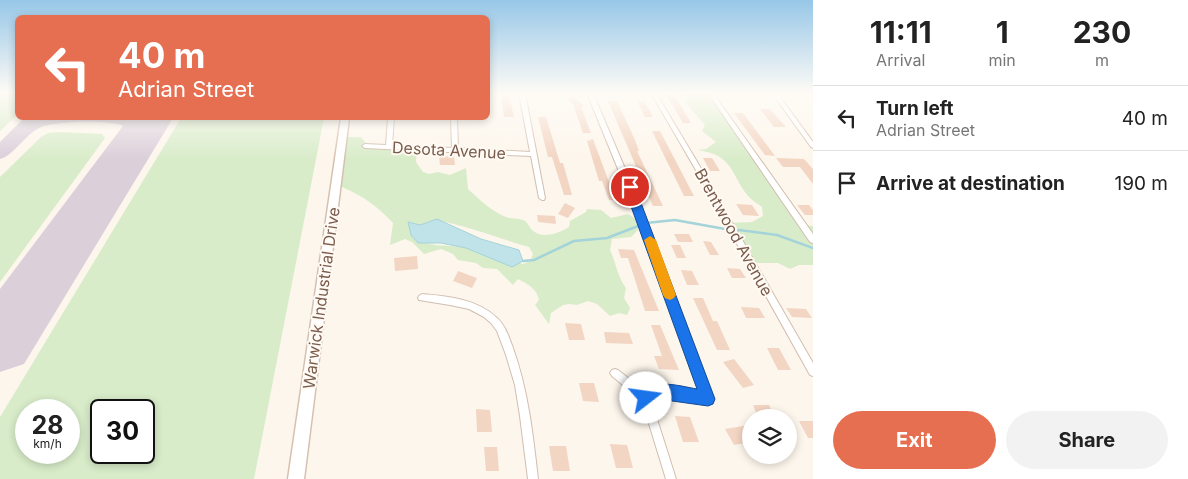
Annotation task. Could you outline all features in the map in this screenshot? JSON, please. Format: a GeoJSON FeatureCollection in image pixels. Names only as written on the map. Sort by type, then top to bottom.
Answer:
{"type":"FeatureCollection","features":[{"type":"Feature","properties":{"kind":"street"},"geometry":{"type":"LineString","coordinates":[[526,115],[542,198]]}},
{"type":"Feature","properties":{"kind":"street"},"geometry":{"type":"LineString","coordinates":[[599,115],[644,223],[708,399],[656,391],[646,398]]}},
{"type":"Feature","properties":{"kind":"street","name":"Brentwood Avenue"},"geometry":{"type":"LineString","coordinates":[[666,115],[696,164],[813,372]]}},
{"type":"Feature","properties":{"kind":"street"},"geometry":{"type":"LineString","coordinates":[[726,115],[813,240]]}},
{"type":"Feature","properties":{"kind":"street"},"geometry":{"type":"LineString","coordinates":[[790,115],[813,146]]}},
{"type":"Feature","properties":{"kind":"street","name":"Warwick Industrial Drive"},"geometry":{"type":"LineString","coordinates":[[296,479],[345,120]]}},
{"type":"Feature","properties":{"kind":"street"},"geometry":{"type":"LineString","coordinates":[[389,147],[391,120]]}},
{"type":"Feature","properties":{"kind":"street"},"geometry":{"type":"LineString","coordinates":[[454,120],[455,150]]}},
{"type":"Feature","properties":{"kind":"street","name":"Desota Avenue"},"geometry":{"type":"LineString","coordinates":[[365,146],[534,154]]}},
{"type":"Feature","properties":{"kind":"street"},"geometry":{"type":"LineString","coordinates":[[422,298],[450,300],[464,304],[489,316],[500,327],[514,363],[521,388],[527,422],[533,479]]}},
{"type":"Feature","properties":{"kind":"street"},"geometry":{"type":"LineString","coordinates":[[615,373],[646,398],[671,479]]}},
{"type":"Feature","properties":{"kind":"green space"},"geometry":{"type":"Polygon","coordinates":[[[0,115],[15,115],[15,117],[0,131],[0,115]]]}},
{"type":"Feature","properties":{"kind":"green space"},"geometry":{"type":"Polygon","coordinates":[[[697,115],[726,115],[805,225],[813,226],[813,265],[799,265],[790,269],[778,263],[754,263],[729,223],[752,222],[763,216],[762,207],[749,197],[725,161],[718,156],[697,150],[706,149],[716,142],[702,131],[705,125],[697,115]]]}},
{"type":"Feature","properties":{"kind":"green space"},"geometry":{"type":"Polygon","coordinates":[[[180,120],[324,120],[254,479],[0,479],[0,417],[180,120]]]}},
{"type":"Feature","properties":{"kind":"green space"},"geometry":{"type":"Polygon","coordinates":[[[48,133],[102,134],[105,138],[0,282],[0,177],[41,137],[48,133]]]}},
{"type":"Feature","properties":{"kind":"green space"},"geometry":{"type":"Polygon","coordinates":[[[343,137],[361,137],[368,146],[417,149],[416,162],[423,172],[429,174],[438,172],[450,175],[466,168],[468,189],[476,197],[490,208],[508,218],[525,221],[532,230],[541,235],[556,233],[569,227],[570,221],[586,212],[587,209],[601,210],[611,218],[628,214],[636,219],[638,230],[631,237],[612,239],[610,250],[626,288],[624,298],[630,308],[627,315],[619,313],[610,316],[597,304],[588,301],[577,305],[563,305],[551,313],[549,324],[535,305],[539,300],[538,296],[529,285],[518,279],[513,285],[497,269],[483,268],[476,263],[458,260],[453,254],[441,249],[424,254],[412,242],[405,239],[390,245],[393,223],[368,201],[354,192],[337,185],[343,137]],[[436,220],[427,243],[466,247],[523,264],[530,261],[533,254],[529,247],[436,220]]]}},
{"type":"Feature","properties":{"kind":"water"},"geometry":{"type":"Polygon","coordinates":[[[437,219],[481,239],[519,250],[523,261],[512,267],[466,248],[441,243],[418,243],[411,235],[408,222],[420,225],[437,219]]]}},
{"type":"Feature","properties":{"kind":"building"},"geometry":{"type":"Polygon","coordinates":[[[504,115],[514,115],[514,117],[504,117],[504,115]]]}},
{"type":"Feature","properties":{"kind":"building"},"geometry":{"type":"Polygon","coordinates":[[[577,115],[584,115],[591,133],[583,133],[577,115]]]}},
{"type":"Feature","properties":{"kind":"building"},"geometry":{"type":"Polygon","coordinates":[[[614,115],[624,115],[639,151],[637,151],[663,206],[653,206],[614,115]]]}},
{"type":"Feature","properties":{"kind":"building"},"geometry":{"type":"Polygon","coordinates":[[[678,115],[686,115],[691,123],[683,123],[678,115]]]}},
{"type":"Feature","properties":{"kind":"building"},"geometry":{"type":"Polygon","coordinates":[[[736,115],[745,115],[775,156],[765,155],[736,115]]]}},
{"type":"Feature","properties":{"kind":"building"},"geometry":{"type":"Polygon","coordinates":[[[765,115],[776,115],[786,127],[774,127],[765,115]]]}},
{"type":"Feature","properties":{"kind":"building"},"geometry":{"type":"Polygon","coordinates":[[[538,117],[546,117],[560,163],[563,163],[572,195],[564,195],[552,157],[548,157],[538,117]]]}},
{"type":"Feature","properties":{"kind":"building"},"geometry":{"type":"Polygon","coordinates":[[[652,131],[660,131],[694,196],[684,196],[652,131]]]}},
{"type":"Feature","properties":{"kind":"building"},"geometry":{"type":"Polygon","coordinates":[[[593,139],[617,200],[609,200],[602,181],[599,181],[587,141],[593,139]]]}},
{"type":"Feature","properties":{"kind":"building"},"geometry":{"type":"Polygon","coordinates":[[[439,156],[454,157],[455,165],[440,165],[439,156]]]}},
{"type":"Feature","properties":{"kind":"building"},"geometry":{"type":"Polygon","coordinates":[[[703,158],[712,158],[720,171],[710,171],[703,158]]]}},
{"type":"Feature","properties":{"kind":"building"},"geometry":{"type":"Polygon","coordinates":[[[776,158],[804,159],[813,169],[813,184],[800,167],[783,167],[776,158]]]}},
{"type":"Feature","properties":{"kind":"building"},"geometry":{"type":"Polygon","coordinates":[[[565,203],[575,208],[568,218],[558,214],[565,203]]]}},
{"type":"Feature","properties":{"kind":"building"},"geometry":{"type":"Polygon","coordinates":[[[736,204],[752,205],[759,216],[743,215],[736,204]]]}},
{"type":"Feature","properties":{"kind":"building"},"geometry":{"type":"Polygon","coordinates":[[[797,205],[809,205],[813,210],[813,215],[805,215],[797,205]]]}},
{"type":"Feature","properties":{"kind":"building"},"geometry":{"type":"Polygon","coordinates":[[[537,215],[555,216],[556,224],[538,222],[537,215]]]}},
{"type":"Feature","properties":{"kind":"building"},"geometry":{"type":"Polygon","coordinates":[[[674,234],[689,234],[693,242],[678,242],[674,234]]]}},
{"type":"Feature","properties":{"kind":"building"},"geometry":{"type":"Polygon","coordinates":[[[703,241],[711,242],[719,255],[710,255],[703,241]]]}},
{"type":"Feature","properties":{"kind":"building"},"geometry":{"type":"Polygon","coordinates":[[[671,245],[680,245],[686,258],[677,258],[671,245]]]}},
{"type":"Feature","properties":{"kind":"building"},"geometry":{"type":"Polygon","coordinates":[[[618,249],[634,250],[659,311],[645,311],[628,258],[621,258],[618,249]]]}},
{"type":"Feature","properties":{"kind":"building"},"geometry":{"type":"Polygon","coordinates":[[[417,256],[418,269],[395,271],[394,258],[417,256]]]}},
{"type":"Feature","properties":{"kind":"building"},"geometry":{"type":"Polygon","coordinates":[[[727,268],[740,269],[746,278],[732,278],[727,268]]]}},
{"type":"Feature","properties":{"kind":"building"},"geometry":{"type":"Polygon","coordinates":[[[681,270],[692,271],[699,285],[687,285],[681,270]]]}},
{"type":"Feature","properties":{"kind":"building"},"geometry":{"type":"Polygon","coordinates":[[[458,271],[477,278],[472,288],[453,281],[458,271]]]}},
{"type":"Feature","properties":{"kind":"building"},"geometry":{"type":"Polygon","coordinates":[[[693,298],[703,298],[713,321],[717,321],[730,350],[717,350],[693,298]]]}},
{"type":"Feature","properties":{"kind":"building"},"geometry":{"type":"Polygon","coordinates":[[[741,307],[759,308],[765,318],[746,318],[741,307]]]}},
{"type":"Feature","properties":{"kind":"building"},"geometry":{"type":"Polygon","coordinates":[[[786,308],[806,309],[812,318],[792,317],[786,308]]]}},
{"type":"Feature","properties":{"kind":"building"},"geometry":{"type":"Polygon","coordinates":[[[565,323],[581,324],[585,340],[569,340],[565,323]]]}},
{"type":"Feature","properties":{"kind":"building"},"geometry":{"type":"Polygon","coordinates":[[[651,325],[660,325],[679,370],[659,369],[654,356],[662,356],[651,325]]]}},
{"type":"Feature","properties":{"kind":"building"},"geometry":{"type":"Polygon","coordinates":[[[604,332],[629,333],[633,344],[606,343],[604,332]]]}},
{"type":"Feature","properties":{"kind":"building"},"geometry":{"type":"Polygon","coordinates":[[[767,348],[779,348],[791,370],[778,370],[767,348]]]}},
{"type":"Feature","properties":{"kind":"building"},"geometry":{"type":"Polygon","coordinates":[[[734,359],[754,385],[743,388],[723,362],[734,359]]]}},
{"type":"Feature","properties":{"kind":"building"},"geometry":{"type":"Polygon","coordinates":[[[579,383],[594,383],[599,402],[583,401],[579,383]]]}},
{"type":"Feature","properties":{"kind":"building"},"geometry":{"type":"Polygon","coordinates":[[[753,405],[769,405],[771,409],[755,409],[753,405]]]}},
{"type":"Feature","properties":{"kind":"building"},"geometry":{"type":"Polygon","coordinates":[[[476,409],[490,410],[492,432],[477,432],[476,409]]]}},
{"type":"Feature","properties":{"kind":"building"},"geometry":{"type":"Polygon","coordinates":[[[675,416],[690,417],[699,442],[683,442],[675,416]]]}},
{"type":"Feature","properties":{"kind":"building"},"geometry":{"type":"Polygon","coordinates":[[[799,421],[813,421],[813,438],[808,438],[799,421]]]}},
{"type":"Feature","properties":{"kind":"building"},"geometry":{"type":"Polygon","coordinates":[[[742,426],[742,444],[734,445],[725,429],[742,426]]]}},
{"type":"Feature","properties":{"kind":"building"},"geometry":{"type":"Polygon","coordinates":[[[610,444],[627,445],[633,468],[616,468],[610,444]]]}},
{"type":"Feature","properties":{"kind":"building"},"geometry":{"type":"Polygon","coordinates":[[[549,446],[566,446],[570,471],[553,471],[549,446]]]}},
{"type":"Feature","properties":{"kind":"building"},"geometry":{"type":"Polygon","coordinates":[[[484,447],[497,447],[499,471],[486,471],[484,447]]]}},
{"type":"Feature","properties":{"kind":"waterway"},"geometry":{"type":"LineString","coordinates":[[523,261],[534,260],[574,241],[607,238],[646,223],[675,220],[725,229]]}},
{"type":"Feature","properties":{"kind":"waterway"},"geometry":{"type":"LineString","coordinates":[[739,230],[777,235],[813,248]]}},
{"type":"Feature","properties":{"kind":"taxiway"},"geometry":{"type":"LineString","coordinates":[[20,133],[31,125],[44,120]]}},
{"type":"Feature","properties":{"kind":"taxiway"},"geometry":{"type":"LineString","coordinates":[[124,120],[136,124],[139,130],[137,137]]}},
{"type":"Feature","properties":{"kind":"taxiway"},"geometry":{"type":"LineString","coordinates":[[0,153],[30,121]]}},
{"type":"Feature","properties":{"kind":"runway"},"geometry":{"type":"LineString","coordinates":[[0,342],[150,120]]}},
{"type":"Feature","properties":{"kind":"slow traffic"},"geometry":{"type":"LineString","coordinates":[[650,240],[670,295]]}},
{"type":"Feature","properties":{"kind":"route"},"geometry":{"type":"LineString","coordinates":[[630,187],[708,399],[656,391],[646,398]]}}]}
